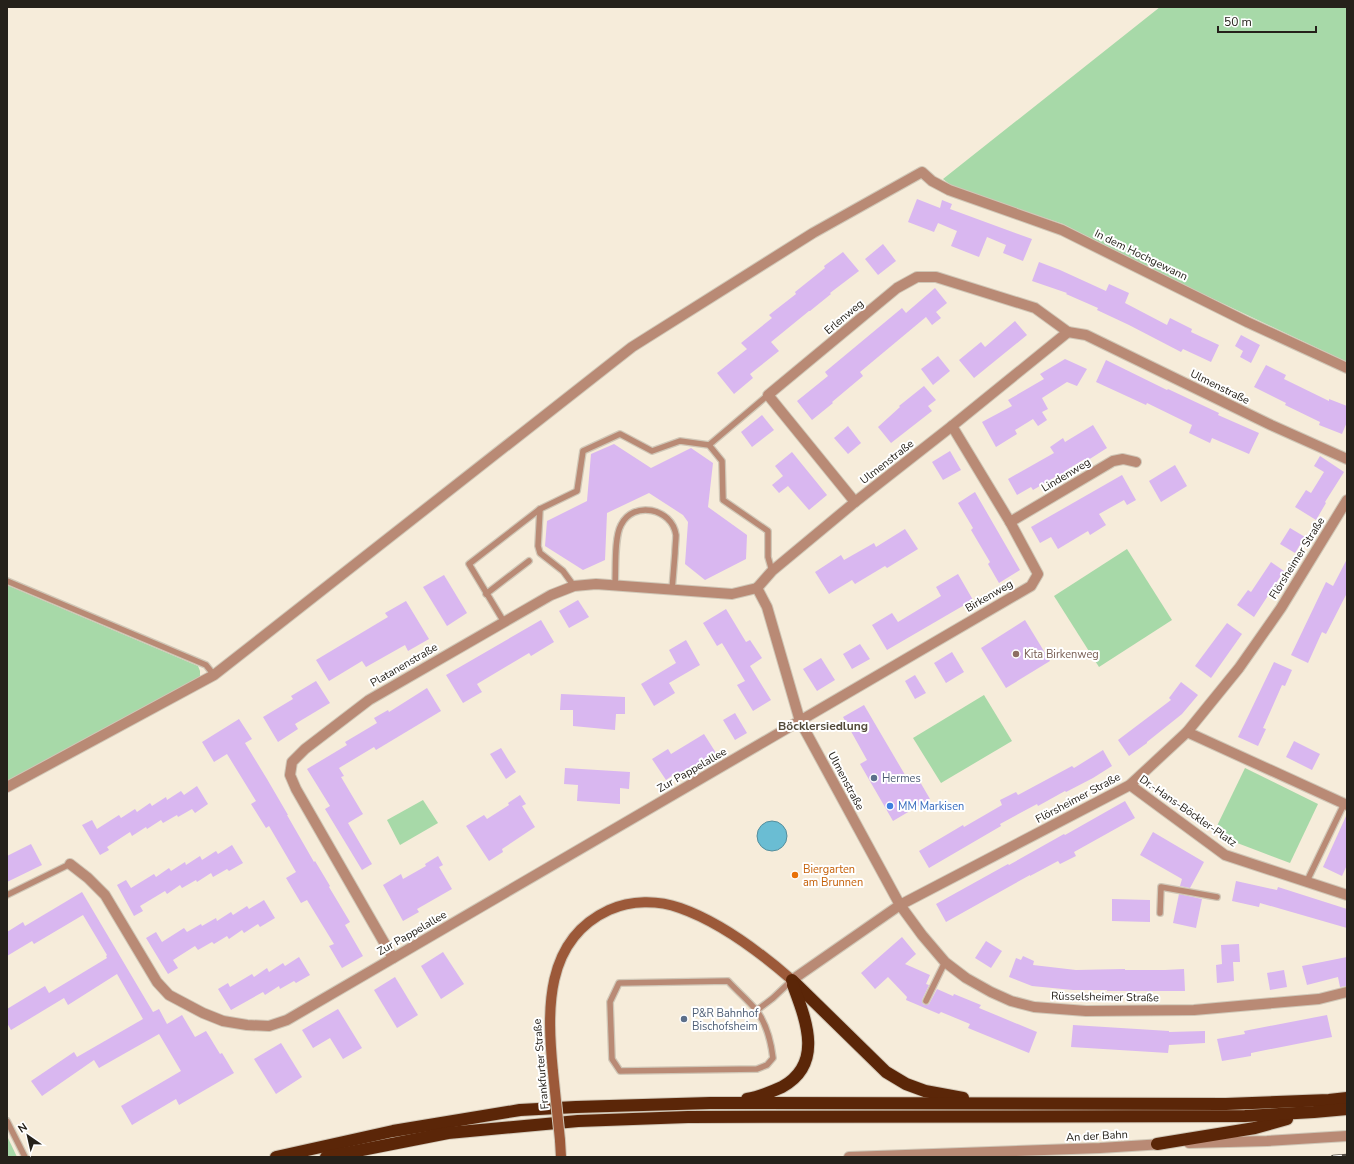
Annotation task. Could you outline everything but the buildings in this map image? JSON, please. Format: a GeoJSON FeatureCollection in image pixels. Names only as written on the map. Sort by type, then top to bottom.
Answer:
{"type":"FeatureCollection","features":[{"type":"Feature","properties":{"kind":"highway"},"geometry":{"type":"LineString","coordinates":[[792,980],[886,1072],[906,1084],[925,1090],[990,1103]]}},
{"type":"Feature","properties":{"kind":"highway"},"geometry":{"type":"LineString","coordinates":[[710,1103],[752,1098],[773,1091],[785,1085],[799,1073],[805,1063],[809,1043],[805,1019],[792,980]]}},
{"type":"Feature","properties":{"kind":"highway"},"geometry":{"type":"LineString","coordinates":[[276,1157],[393,1131],[520,1110],[710,1103],[1226,1104],[1347,1098]]}},
{"type":"Feature","properties":{"kind":"highway"},"geometry":{"type":"LineString","coordinates":[[326,1157],[448,1133],[578,1120],[688,1117],[1238,1116],[1347,1109]]}},
{"type":"Feature","properties":{"kind":"highway"},"geometry":{"type":"LineString","coordinates":[[1157,1144],[1255,1128],[1314,1112]]}},
{"type":"Feature","properties":{"kind":"street","name":"In dem Hochgewann"},"geometry":{"type":"LineString","coordinates":[[214,674],[632,347],[813,232],[922,172],[932,181],[949,190],[1062,230],[1247,322],[1347,368]]}},
{"type":"Feature","properties":{"kind":"street","name":"Erlenweg"},"geometry":{"type":"LineString","coordinates":[[768,395],[897,288],[917,277],[936,277],[1035,308],[1068,332]]}},
{"type":"Feature","properties":{"kind":"street","name":"Ulmenstraße"},"geometry":{"type":"LineString","coordinates":[[900,905],[800,721],[767,607],[757,588],[772,571],[854,502],[952,426],[1068,332],[1086,335],[1271,425],[1347,459]]}},
{"type":"Feature","properties":{"kind":"street"},"geometry":{"type":"LineString","coordinates":[[768,395],[854,502]]}},
{"type":"Feature","properties":{"kind":"street","name":"Birkenweg"},"geometry":{"type":"LineString","coordinates":[[800,721],[1031,586],[1038,574],[1010,522],[952,426]]}},
{"type":"Feature","properties":{"kind":"street","name":"Lindenweg"},"geometry":{"type":"LineString","coordinates":[[1010,522],[1113,461],[1123,459],[1136,462]]}},
{"type":"Feature","properties":{"kind":"street","name":"Flörsheimer Straße"},"geometry":{"type":"LineString","coordinates":[[792,980],[900,905],[1130,785],[1187,732],[1239,668],[1281,608],[1347,500]]}},
{"type":"Feature","properties":{"kind":"street","name":"Platanenstraße"},"geometry":{"type":"LineString","coordinates":[[393,958],[296,789],[290,775],[292,762],[305,749],[369,700],[551,595],[574,586],[596,584],[732,594],[757,588]]}},
{"type":"Feature","properties":{"kind":"street"},"geometry":{"type":"LineString","coordinates":[[7,787],[214,674]]}},
{"type":"Feature","properties":{"kind":"street","name":"Zur Pappelallee"},"geometry":{"type":"LineString","coordinates":[[70,864],[105,895],[157,982],[169,995],[203,1013],[223,1021],[247,1025],[269,1026],[287,1020],[800,721]]}},
{"type":"Feature","properties":{"kind":"street"},"geometry":{"type":"LineString","coordinates":[[1187,732],[1345,804]]}},
{"type":"Feature","properties":{"kind":"street","name":"Dr.-Hans-Böckler-Platz"},"geometry":{"type":"LineString","coordinates":[[1130,785],[1225,855],[1347,895]]}},
{"type":"Feature","properties":{"kind":"street","name":"Frankfurter Straße"},"geometry":{"type":"LineString","coordinates":[[561,1157],[549,1037],[549,1013],[552,991],[563,954],[573,939],[594,918],[626,904],[649,902],[679,907],[698,915],[736,937],[763,956],[792,980]]}},
{"type":"Feature","properties":{"kind":"street","name":"Rüsselsheimer Straße"},"geometry":{"type":"LineString","coordinates":[[900,905],[922,935],[945,962],[966,978],[1011,1001],[1034,1007],[1086,1011],[1194,1010],[1319,999],[1347,992]]}},
{"type":"Feature","properties":{"kind":"street","name":"An der Bahn"},"geometry":{"type":"LineString","coordinates":[[849,1157],[1100,1148],[1157,1144],[1267,1141],[1347,1136]]}},
{"type":"Feature","properties":{"kind":"lane"},"geometry":{"type":"LineString","coordinates":[[709,445],[768,395]]}},
{"type":"Feature","properties":{"kind":"lane"},"geometry":{"type":"LineString","coordinates":[[504,622],[469,564],[540,508],[576,491],[583,451],[620,434],[652,451],[680,441],[709,445],[722,461],[723,500],[768,531],[768,557],[772,571]]}},
{"type":"Feature","properties":{"kind":"lane"},"geometry":{"type":"LineString","coordinates":[[540,508],[538,546],[540,553],[564,571],[574,586]]}},
{"type":"Feature","properties":{"kind":"lane"},"geometry":{"type":"LineString","coordinates":[[615,585],[618,533],[628,516],[638,511],[648,509],[667,517],[673,525],[676,535],[672,590]]}},
{"type":"Feature","properties":{"kind":"lane"},"geometry":{"type":"LineString","coordinates":[[486,594],[529,560]]}},
{"type":"Feature","properties":{"kind":"lane"},"geometry":{"type":"LineString","coordinates":[[7,581],[206,665],[214,674]]}},
{"type":"Feature","properties":{"kind":"lane"},"geometry":{"type":"LineString","coordinates":[[1307,882],[1345,804]]}},
{"type":"Feature","properties":{"kind":"lane"},"geometry":{"type":"LineString","coordinates":[[7,895],[70,864]]}},
{"type":"Feature","properties":{"kind":"lane"},"geometry":{"type":"LineString","coordinates":[[1160,913],[1162,887],[1217,896]]}},
{"type":"Feature","properties":{"kind":"lane"},"geometry":{"type":"LineString","coordinates":[[926,1001],[945,962]]}},
{"type":"Feature","properties":{"kind":"lane"},"geometry":{"type":"LineString","coordinates":[[756,1010],[773,998],[792,980]]}},
{"type":"Feature","properties":{"kind":"lane"},"geometry":{"type":"LineString","coordinates":[[728,981],[756,1010],[771,1042],[773,1058],[767,1065],[757,1069],[620,1071],[612,1059],[610,1002],[619,983],[728,981]]}},
{"type":"Feature","properties":{"kind":"lane"},"geometry":{"type":"LineString","coordinates":[[7,1121],[25,1157]]}},
{"type":"Feature","properties":{"kind":"green space"},"geometry":{"type":"Polygon","coordinates":[[[1160,7],[1347,7],[1347,362],[1171,279],[1063,224],[953,187],[943,179],[1160,7]]]}},
{"type":"Feature","properties":{"kind":"green space"},"geometry":{"type":"Polygon","coordinates":[[[1127,549],[1172,620],[1099,667],[1054,596],[1127,549]]]}},
{"type":"Feature","properties":{"kind":"green space"},"geometry":{"type":"Polygon","coordinates":[[[7,585],[198,666],[200,678],[7,781],[7,585]]]}},
{"type":"Feature","properties":{"kind":"green space"},"geometry":{"type":"Polygon","coordinates":[[[984,695],[1012,741],[941,783],[913,738],[984,695]]]}},
{"type":"Feature","properties":{"kind":"green space"},"geometry":{"type":"Polygon","coordinates":[[[1245,768],[1318,804],[1290,863],[1232,841],[1215,830],[1245,768]]]}},
{"type":"Feature","properties":{"kind":"green space"},"geometry":{"type":"Polygon","coordinates":[[[423,800],[438,823],[400,845],[387,820],[423,800]]]}},
{"type":"Feature","properties":{"kind":"green space"},"geometry":{"type":"Polygon","coordinates":[[[7,1136],[17,1157],[7,1157],[7,1136]]]}},
{"type":"Feature","properties":{"kind":"water"},"geometry":{"type":"Polygon","coordinates":[[[772,821],[783,825],[787,836],[783,847],[772,851],[761,847],[757,836],[761,825],[772,821]]]}},
{"type":"Feature","properties":{"kind":"railway"},"geometry":{"type":"LineString","coordinates":[[1333,1157],[1347,1156]]}},
{"type":"Feature","properties":{"kind":"place","name":"Kita Birkenweg"},"geometry":{"type":"Point","coordinates":[1016,654]}},
{"type":"Feature","properties":{"kind":"place","name":"Hermes"},"geometry":{"type":"Point","coordinates":[874,778]}},
{"type":"Feature","properties":{"kind":"place","name":"MM Markisen"},"geometry":{"type":"Point","coordinates":[890,806]}},
{"type":"Feature","properties":{"kind":"place","name":"Biergarten am Brunnen"},"geometry":{"type":"Point","coordinates":[795,875]}},
{"type":"Feature","properties":{"kind":"place","name":"P&R Bahnhof Bischofsheim"},"geometry":{"type":"Point","coordinates":[684,1019]}},
{"type":"Feature","properties":{"kind":"district","name":"Böcklersiedlung"},"geometry":{"type":"Point","coordinates":[823,726]}}]}
